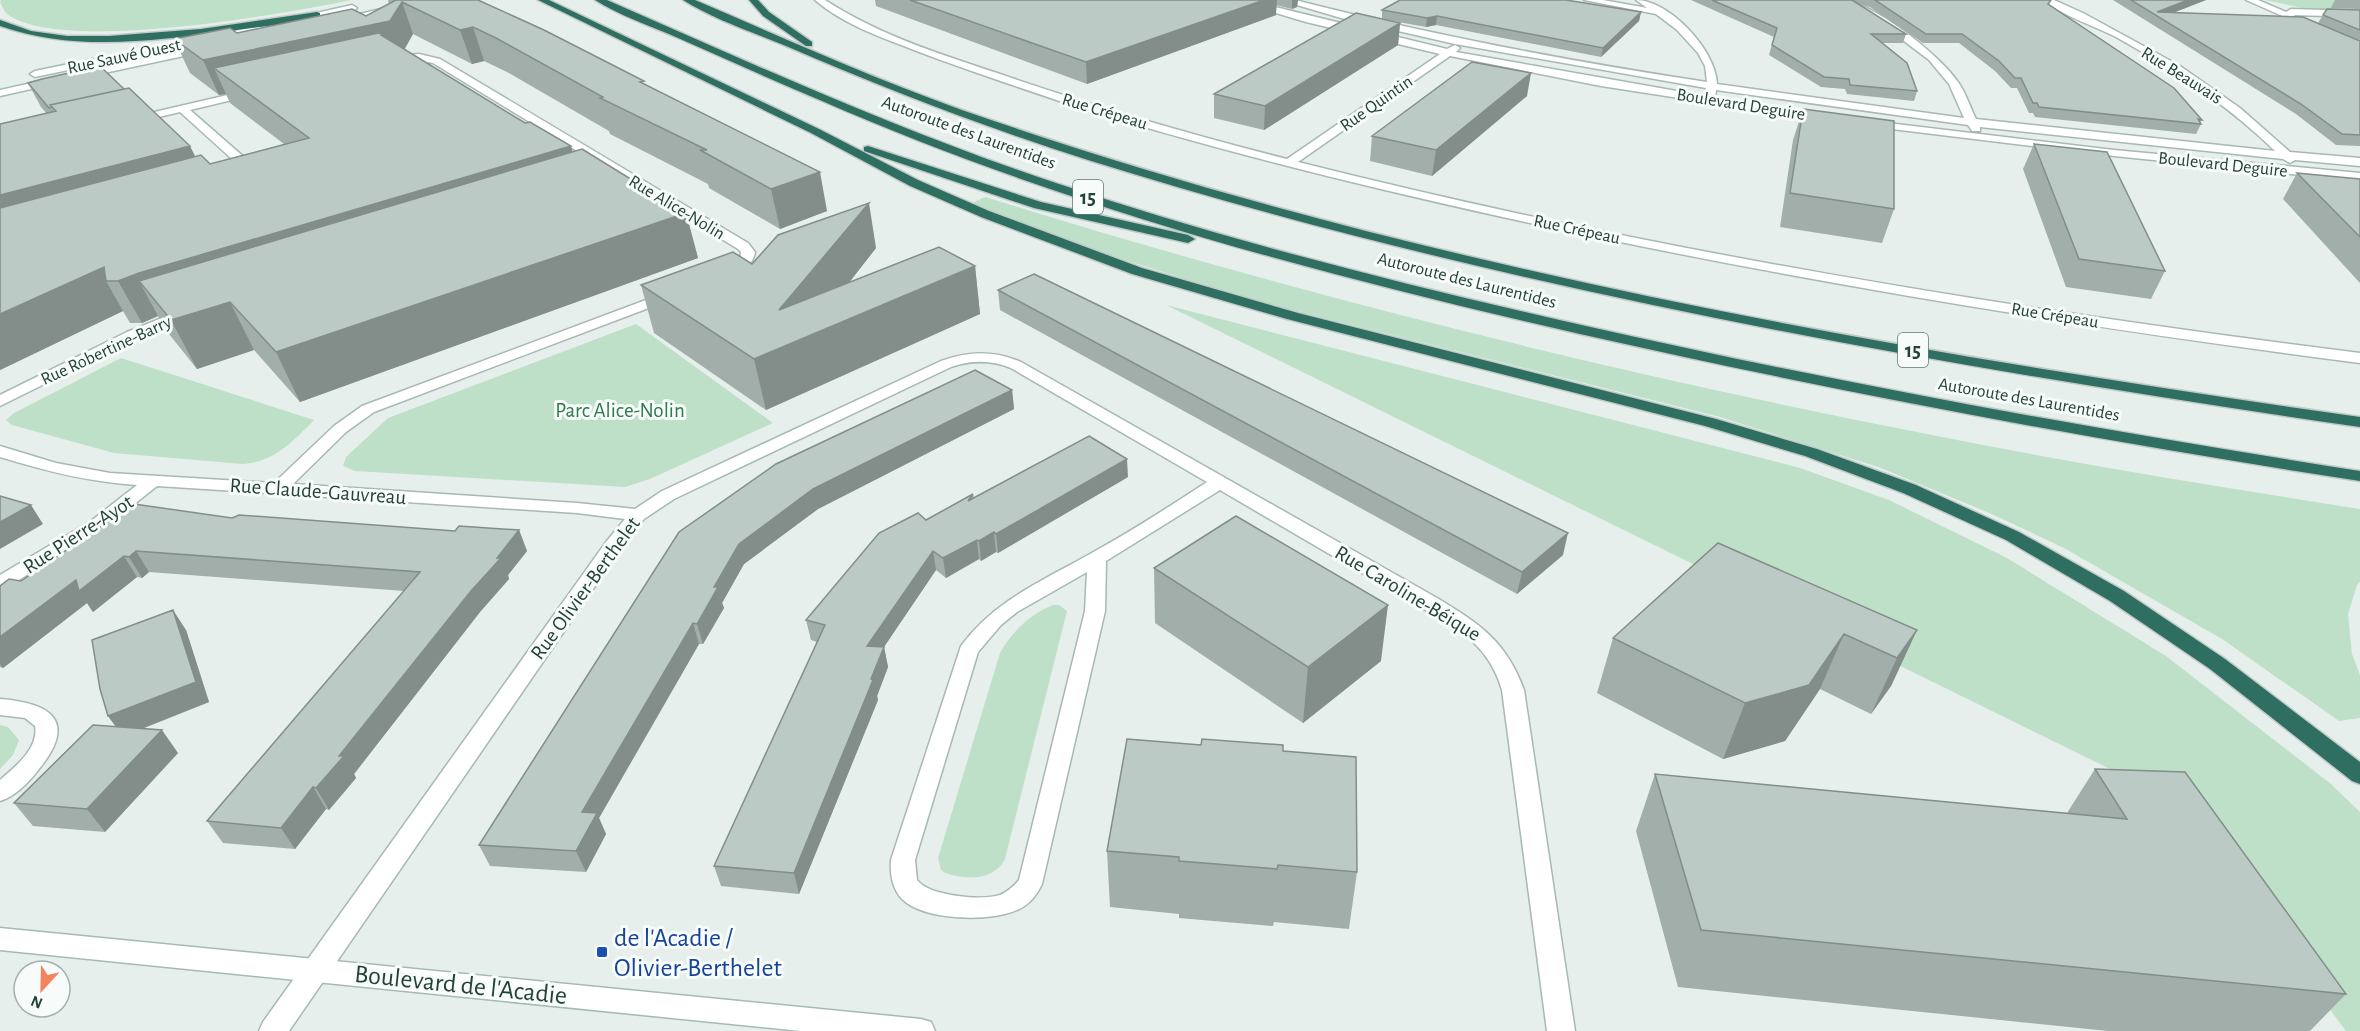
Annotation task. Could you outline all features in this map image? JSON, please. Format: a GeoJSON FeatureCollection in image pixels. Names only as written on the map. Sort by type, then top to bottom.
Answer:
{"type":"FeatureCollection","features":[{"type":"Feature","properties":{"kind":"highway"},"geometry":{"type":"LineString","coordinates":[[542,0],[815,131],[952,200],[1041,237],[1137,271],[1282,314],[1734,428],[1835,460],[1930,497],[2030,546],[2144,615],[2232,676],[2360,775]]}},
{"type":"Feature","properties":{"kind":"highway","name":"Autoroute des Laurentides"},"geometry":{"type":"LineString","coordinates":[[599,0],[848,109],[1005,169],[1202,232],[1357,275],[1491,309],[1713,359],[1934,403],[2164,445],[2360,476]]}},
{"type":"Feature","properties":{"kind":"highway","name":"Autoroute des Laurentides"},"geometry":{"type":"LineString","coordinates":[[687,0],[840,66],[960,113],[1097,159],[1251,204],[1469,260],[1697,310],[1884,345],[2182,396],[2360,422]]}},
{"type":"Feature","properties":{"kind":"highway"},"geometry":{"type":"LineString","coordinates":[[753,0],[766,14],[840,66]]}},
{"type":"Feature","properties":{"kind":"highway"},"geometry":{"type":"LineString","coordinates":[[0,23],[13,29],[43,35],[105,38],[172,34],[317,15]]}},
{"type":"Feature","properties":{"kind":"highway"},"geometry":{"type":"LineString","coordinates":[[815,131],[1038,205],[1491,309]]}},
{"type":"Feature","properties":{"kind":"street","name":"Rue Sauvé Ouest"},"geometry":{"type":"LineString","coordinates":[[0,81],[389,0]]}},
{"type":"Feature","properties":{"kind":"street","name":"Rue Sauvé Ouest"},"geometry":{"type":"LineString","coordinates":[[0,93],[432,0]]}},
{"type":"Feature","properties":{"kind":"street","name":"Rue Crépeau"},"geometry":{"type":"LineString","coordinates":[[819,0],[866,26],[970,68],[1152,126],[1289,163],[1482,209],[1821,278],[2126,326],[2360,358]]}},
{"type":"Feature","properties":{"kind":"street","name":"Boulevard Deguire"},"geometry":{"type":"LineString","coordinates":[[1237,0],[1320,23],[1449,52],[1709,100],[1838,119]]}},
{"type":"Feature","properties":{"kind":"street","name":"Boulevard Deguire"},"geometry":{"type":"LineString","coordinates":[[1284,0],[1464,43],[1714,86],[1971,122],[2360,162]]}},
{"type":"Feature","properties":{"kind":"street"},"geometry":{"type":"LineString","coordinates":[[1588,0],[1662,13]]}},
{"type":"Feature","properties":{"kind":"street"},"geometry":{"type":"LineString","coordinates":[[1640,0],[1662,13],[1692,39],[1710,62],[1714,86],[1709,100]]}},
{"type":"Feature","properties":{"kind":"street"},"geometry":{"type":"LineString","coordinates":[[1844,1],[1865,0]]}},
{"type":"Feature","properties":{"kind":"street","name":"Rue Beauvais"},"geometry":{"type":"LineString","coordinates":[[2047,0],[2119,36],[2201,85],[2258,127],[2302,172]]}},
{"type":"Feature","properties":{"kind":"street"},"geometry":{"type":"LineString","coordinates":[[2250,0],[2319,29]]}},
{"type":"Feature","properties":{"kind":"street"},"geometry":{"type":"LineString","coordinates":[[1844,1],[1916,46],[1946,72],[1958,89],[1971,122],[1983,138]]}},
{"type":"Feature","properties":{"kind":"street"},"geometry":{"type":"LineString","coordinates":[[2280,12],[2360,14]]}},
{"type":"Feature","properties":{"kind":"street","name":"Rue Quintin"},"geometry":{"type":"LineString","coordinates":[[1289,163],[1464,43]]}},
{"type":"Feature","properties":{"kind":"street","name":"Rue Alice-Nolin"},"geometry":{"type":"LineString","coordinates":[[376,63],[413,57],[436,61],[746,249],[748,256],[745,263],[718,277]]}},
{"type":"Feature","properties":{"kind":"street"},"geometry":{"type":"LineString","coordinates":[[123,123],[264,90]]}},
{"type":"Feature","properties":{"kind":"street"},"geometry":{"type":"LineString","coordinates":[[183,109],[249,168],[249,174],[237,182]]}},
{"type":"Feature","properties":{"kind":"street","name":"Boulevard Deguire"},"geometry":{"type":"LineString","coordinates":[[1860,122],[1983,138],[2360,177]]}},
{"type":"Feature","properties":{"kind":"street"},"geometry":{"type":"LineString","coordinates":[[609,181],[626,176]]}},
{"type":"Feature","properties":{"kind":"street"},"geometry":{"type":"LineString","coordinates":[[278,489],[340,429],[368,409],[686,288]]}},
{"type":"Feature","properties":{"kind":"street","name":"Rue Robertine-Barry"},"geometry":{"type":"LineString","coordinates":[[0,401],[132,335],[196,310]]}},
{"type":"Feature","properties":{"kind":"street","name":"Rue Caroline-Béique"},"geometry":{"type":"LineString","coordinates":[[977,357],[1000,359],[1016,365],[1463,622],[1489,643],[1506,666],[1513,690],[1561,1031]]}},
{"type":"Feature","properties":{"kind":"street","name":"Rue Olivier-Berthelet"},"geometry":{"type":"LineString","coordinates":[[273,1031],[613,546],[638,515],[668,495],[936,369],[955,361],[977,357]]}},
{"type":"Feature","properties":{"kind":"street","name":"Rue Claude-Gauvreau"},"geometry":{"type":"LineString","coordinates":[[0,451],[70,472],[153,481],[577,508],[638,515]]}},
{"type":"Feature","properties":{"kind":"street","name":"Rue Pierre-Ayot"},"geometry":{"type":"LineString","coordinates":[[0,583],[97,525],[153,481]]}},
{"type":"Feature","properties":{"kind":"street"},"geometry":{"type":"LineString","coordinates":[[1097,559],[1095,611],[1030,884],[1015,899],[993,907],[940,904],[920,898],[912,893],[903,878],[903,860],[969,651],[982,630],[1002,612],[1037,590],[1097,559],[1220,482]]}},
{"type":"Feature","properties":{"kind":"street"},"geometry":{"type":"LineString","coordinates":[[0,707],[38,714],[44,720],[48,735],[45,744],[31,764],[0,792]]}},
{"type":"Feature","properties":{"kind":"street","name":"Boulevard de l'Acadie"},"geometry":{"type":"LineString","coordinates":[[0,939],[921,1031]]}},
{"type":"Feature","properties":{"kind":"green space"},"geometry":{"type":"Polygon","coordinates":[[[1,0],[351,0],[276,14],[174,27],[121,31],[74,31],[34,25],[7,14],[1,0]]]}},
{"type":"Feature","properties":{"kind":"green space"},"geometry":{"type":"Polygon","coordinates":[[[2265,0],[2360,0],[2360,11],[2307,9],[2265,0]]]}},
{"type":"Feature","properties":{"kind":"green space"},"geometry":{"type":"Polygon","coordinates":[[[985,197],[1335,298],[1689,384],[2035,455],[2360,509],[2360,582],[2348,614],[2352,654],[2360,675],[2360,718],[2339,721],[2222,639],[2064,548],[1994,515],[1881,468],[1720,417],[1256,301],[1038,230],[972,203],[985,197]]]}},
{"type":"Feature","properties":{"kind":"green space"},"geometry":{"type":"Polygon","coordinates":[[[1166,305],[1800,468],[1889,500],[2007,558],[2166,656],[2331,784],[2360,812],[2360,1031],[2346,1031],[2175,801],[1166,305]]]}},
{"type":"Feature","properties":{"kind":"green space","name":"Parc Alice-Nolin"},"geometry":{"type":"Polygon","coordinates":[[[636,324],[773,423],[650,479],[625,487],[355,471],[343,466],[346,457],[388,418],[636,324]]]}},
{"type":"Feature","properties":{"kind":"green space"},"geometry":{"type":"Polygon","coordinates":[[[121,358],[314,420],[291,443],[274,455],[243,464],[114,453],[12,425],[6,420],[14,413],[121,358]]]}},
{"type":"Feature","properties":{"kind":"green space"},"geometry":{"type":"Polygon","coordinates":[[[1053,605],[1059,605],[1067,611],[1005,859],[994,871],[979,877],[962,877],[945,873],[941,870],[938,858],[1000,653],[1022,624],[1053,605]]]}},
{"type":"Feature","properties":{"kind":"green space"},"geometry":{"type":"Polygon","coordinates":[[[0,725],[8,727],[19,740],[13,755],[0,769],[0,725]]]}},
{"type":"Feature","properties":{"kind":"building"},"geometry":{"type":"Polygon","coordinates":[[[396,0],[478,0],[544,30],[644,81],[640,82],[820,172],[771,189],[700,150],[707,150],[600,98],[603,97],[496,38],[473,27],[460,30],[402,2],[390,21],[203,60],[174,39],[230,28],[237,33],[352,9],[366,16],[396,0]]]}},
{"type":"Feature","properties":{"kind":"building"},"geometry":{"type":"Polygon","coordinates":[[[910,0],[1264,0],[1086,62],[910,0]]]}},
{"type":"Feature","properties":{"kind":"building"},"geometry":{"type":"Polygon","coordinates":[[[1400,0],[1566,0],[1641,12],[1603,48],[1437,16],[1427,18],[1382,10],[1400,0]]]}},
{"type":"Feature","properties":{"kind":"building"},"geometry":{"type":"Polygon","coordinates":[[[1712,0],[1852,0],[1906,34],[1871,34],[1907,63],[1917,91],[1850,85],[1849,79],[1824,77],[1772,45],[1777,28],[1712,0]]]}},
{"type":"Feature","properties":{"kind":"building"},"geometry":{"type":"Polygon","coordinates":[[[1875,0],[2051,0],[2048,4],[2174,88],[2202,120],[2198,119],[2201,124],[2039,107],[2037,103],[2033,103],[2021,78],[2015,78],[1999,61],[1962,34],[1926,34],[1875,0]]]}},
{"type":"Feature","properties":{"kind":"building"},"geometry":{"type":"Polygon","coordinates":[[[2131,0],[2188,0],[2157,12],[2303,17],[2360,41],[2360,135],[2342,134],[2301,104],[2131,0]]]}},
{"type":"Feature","properties":{"kind":"building"},"geometry":{"type":"Polygon","coordinates":[[[2327,9],[2360,10],[2360,30],[2323,15],[2327,9]]]}},
{"type":"Feature","properties":{"kind":"building"},"geometry":{"type":"Polygon","coordinates":[[[1356,13],[1400,23],[1265,106],[1214,94],[1356,13]]]}},
{"type":"Feature","properties":{"kind":"building"},"geometry":{"type":"Polygon","coordinates":[[[383,32],[381,35],[525,123],[530,122],[571,146],[118,281],[106,281],[104,267],[0,314],[0,208],[201,155],[210,164],[309,138],[214,68],[383,32]]]}},
{"type":"Feature","properties":{"kind":"building"},"geometry":{"type":"Polygon","coordinates":[[[1472,62],[1531,73],[1436,150],[1372,136],[1472,62]]]}},
{"type":"Feature","properties":{"kind":"building"},"geometry":{"type":"Polygon","coordinates":[[[100,66],[124,89],[50,105],[52,107],[49,108],[28,83],[42,79],[100,66]]]}},
{"type":"Feature","properties":{"kind":"building"},"geometry":{"type":"Polygon","coordinates":[[[129,88],[190,146],[0,195],[0,124],[56,111],[50,105],[129,88]]]}},
{"type":"Feature","properties":{"kind":"building"},"geometry":{"type":"Polygon","coordinates":[[[1803,109],[1894,121],[1894,209],[1790,193],[1803,109]]]}},
{"type":"Feature","properties":{"kind":"building"},"geometry":{"type":"Polygon","coordinates":[[[2034,144],[2107,152],[2165,271],[2079,259],[2034,144]]]}},
{"type":"Feature","properties":{"kind":"building"},"geometry":{"type":"Polygon","coordinates":[[[582,149],[686,213],[276,352],[230,302],[171,320],[139,281],[582,149]]]}},
{"type":"Feature","properties":{"kind":"building"},"geometry":{"type":"Polygon","coordinates":[[[2297,173],[2360,179],[2360,237],[2297,173]]]}},
{"type":"Feature","properties":{"kind":"building"},"geometry":{"type":"Polygon","coordinates":[[[869,203],[779,310],[939,247],[975,266],[754,359],[641,285],[733,252],[752,264],[778,235],[869,203]]]}},
{"type":"Feature","properties":{"kind":"building"},"geometry":{"type":"Polygon","coordinates":[[[1034,274],[1568,533],[1522,572],[998,290],[1034,274]]]}},
{"type":"Feature","properties":{"kind":"building"},"geometry":{"type":"Polygon","coordinates":[[[975,370],[1012,390],[813,489],[739,544],[714,587],[718,587],[697,624],[693,623],[582,812],[597,813],[576,851],[479,845],[679,532],[776,464],[975,370]]]}},
{"type":"Feature","properties":{"kind":"building"},"geometry":{"type":"Polygon","coordinates":[[[1089,436],[1127,459],[996,534],[994,532],[943,558],[933,551],[867,646],[884,647],[871,679],[873,680],[794,873],[714,866],[825,625],[806,620],[879,533],[918,513],[926,520],[973,494],[968,501],[1089,436]]]}},
{"type":"Feature","properties":{"kind":"building"},"geometry":{"type":"Polygon","coordinates":[[[0,496],[31,505],[0,522],[0,496]]]}},
{"type":"Feature","properties":{"kind":"building"},"geometry":{"type":"Polygon","coordinates":[[[134,504],[232,518],[239,515],[455,531],[459,526],[519,530],[497,558],[501,558],[471,591],[339,756],[344,756],[316,788],[313,787],[281,828],[207,821],[420,572],[136,551],[129,557],[124,556],[79,591],[76,580],[0,637],[0,586],[9,579],[21,581],[134,504]]]}},
{"type":"Feature","properties":{"kind":"building"},"geometry":{"type":"Polygon","coordinates":[[[1236,516],[1388,605],[1308,667],[1154,568],[1236,516]]]}},
{"type":"Feature","properties":{"kind":"building"},"geometry":{"type":"Polygon","coordinates":[[[1718,543],[1917,630],[1897,658],[1844,634],[1809,685],[1745,703],[1613,638],[1718,543]]]}},
{"type":"Feature","properties":{"kind":"building"},"geometry":{"type":"Polygon","coordinates":[[[173,610],[196,682],[108,716],[100,689],[92,640],[173,610]]]}},
{"type":"Feature","properties":{"kind":"building"},"geometry":{"type":"Polygon","coordinates":[[[93,725],[162,730],[87,809],[14,803],[93,725]]]}},
{"type":"Feature","properties":{"kind":"building"},"geometry":{"type":"Polygon","coordinates":[[[1127,739],[1201,745],[1202,739],[1283,745],[1283,751],[1356,757],[1357,872],[1278,865],[1277,869],[1179,861],[1179,857],[1107,851],[1127,739]]]}},
{"type":"Feature","properties":{"kind":"building"},"geometry":{"type":"Polygon","coordinates":[[[2095,769],[2185,772],[2346,994],[1701,930],[1655,774],[2127,819],[2095,769]]]}},
{"type":"Feature","properties":{"kind":"place","name":"de l'Acadie / Olivier-Berthelet"},"geometry":{"type":"Point","coordinates":[602,952]}}]}
